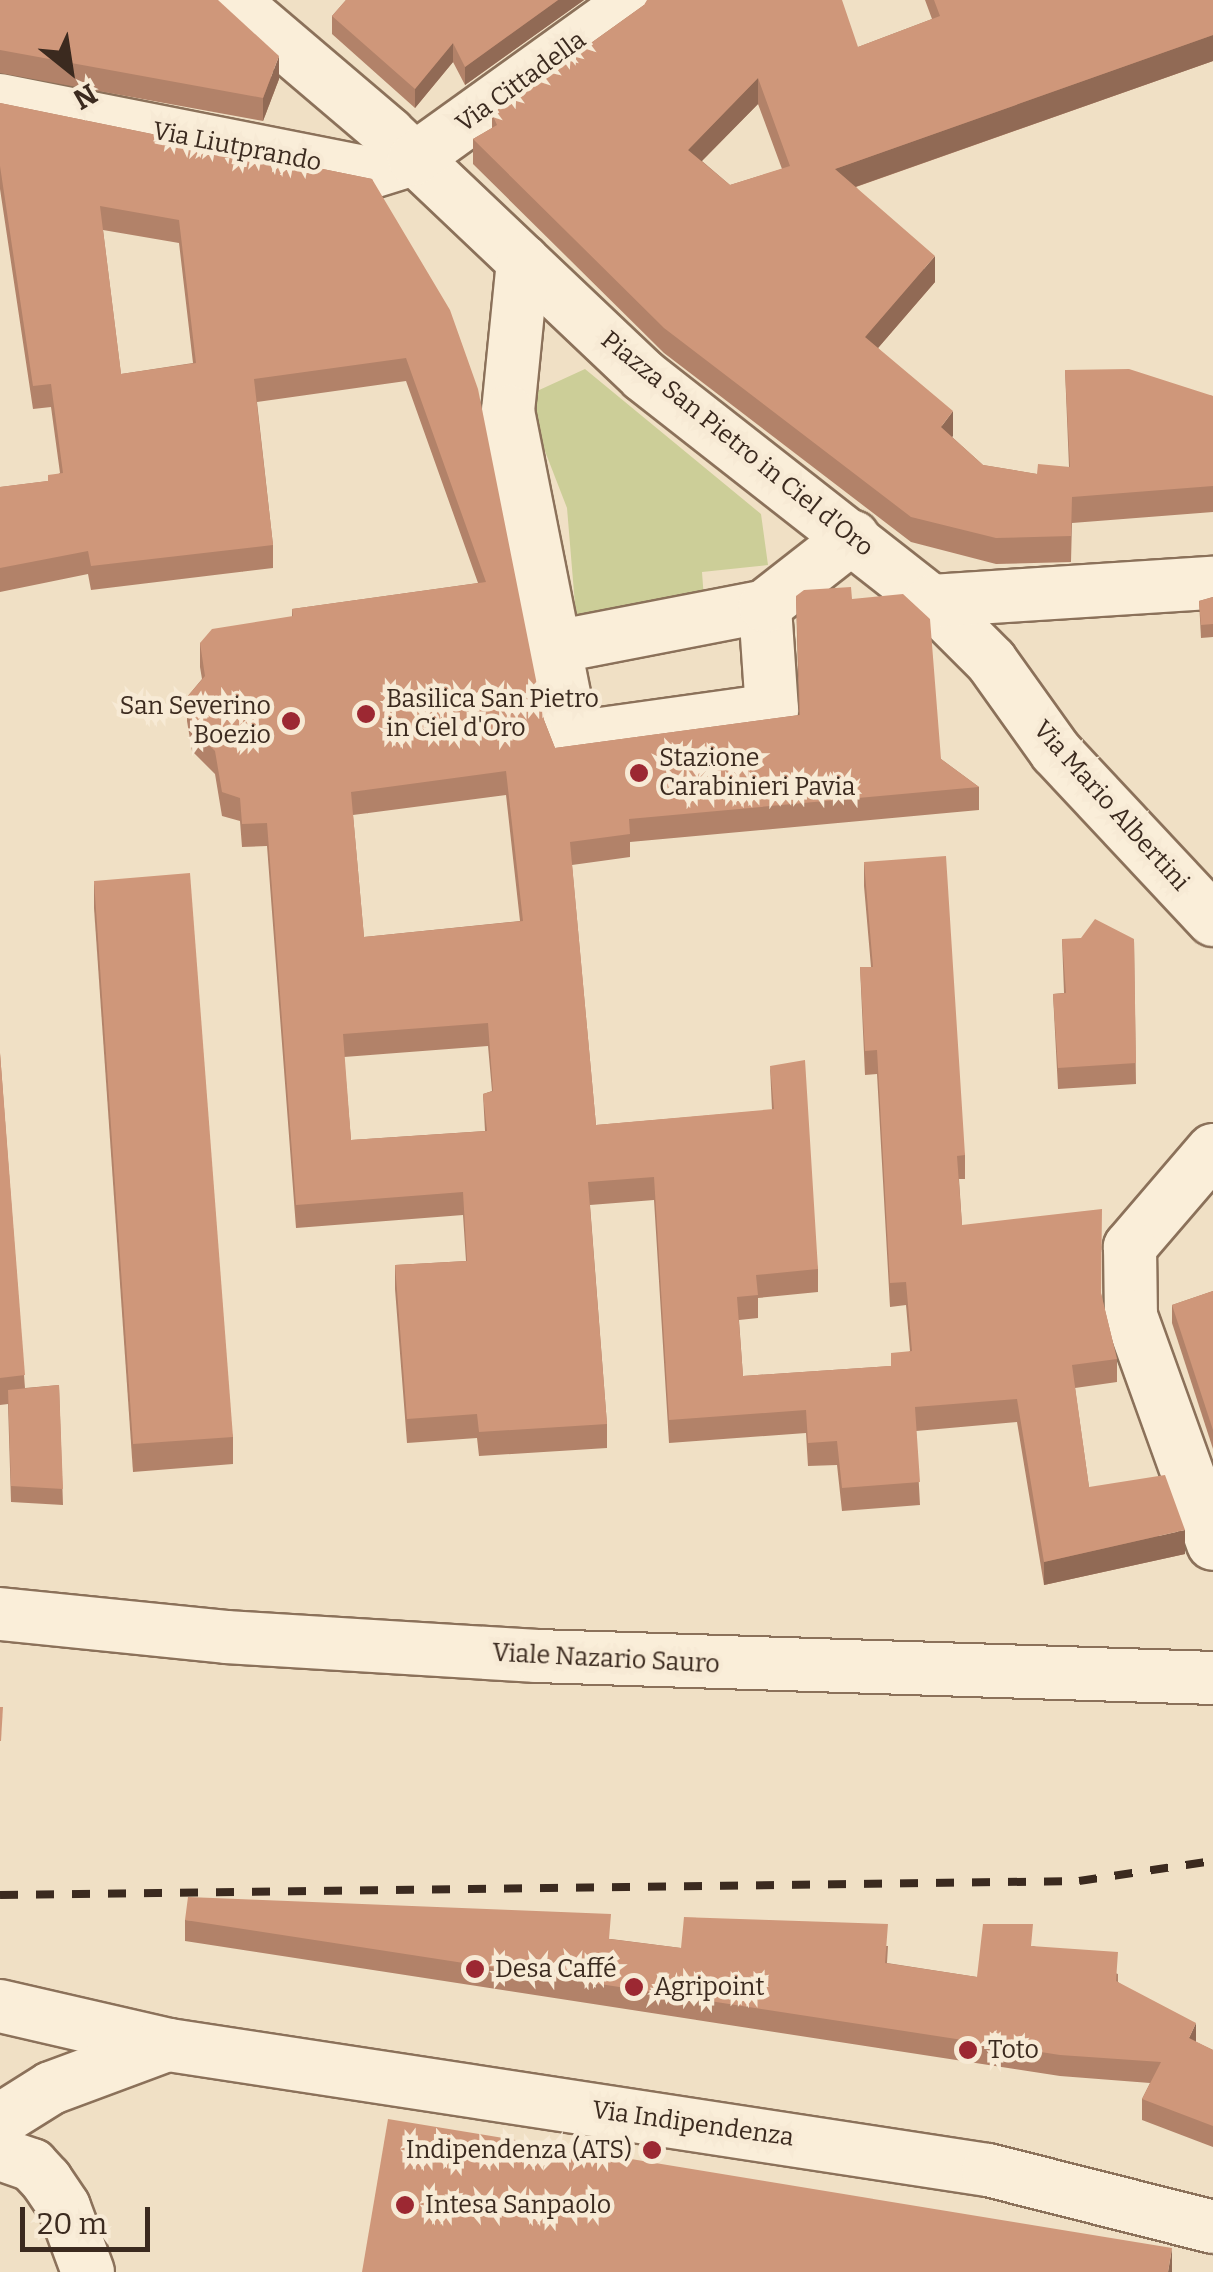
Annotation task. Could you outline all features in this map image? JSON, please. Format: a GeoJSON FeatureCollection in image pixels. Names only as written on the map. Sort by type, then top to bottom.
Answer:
{"type":"FeatureCollection","features":[{"type":"Feature","properties":{"kind":"street","name":"Piazza San Pietro in Ciel d'Oro"},"geometry":{"type":"LineString","coordinates":[[232,0],[414,159],[644,376],[931,601]]}},
{"type":"Feature","properties":{"kind":"street","name":"Via Cittadella"},"geometry":{"type":"LineString","coordinates":[[414,159],[627,6]]}},
{"type":"Feature","properties":{"kind":"street","name":"Via Liutprando"},"geometry":{"type":"LineString","coordinates":[[0,100],[370,174],[414,159]]}},
{"type":"Feature","properties":{"kind":"street"},"geometry":{"type":"LineString","coordinates":[[523,262],[508,411],[573,738],[772,710],[765,606]]}},
{"type":"Feature","properties":{"kind":"street"},"geometry":{"type":"LineString","coordinates":[[555,648],[765,606],[852,537]]}},
{"type":"Feature","properties":{"kind":"street"},"geometry":{"type":"LineString","coordinates":[[931,601],[1213,583]]}},
{"type":"Feature","properties":{"kind":"street","name":"Via Mario Albertini"},"geometry":{"type":"LineString","coordinates":[[931,601],[991,660],[1056,752],[1213,920]]}},
{"type":"Feature","properties":{"kind":"street"},"geometry":{"type":"LineString","coordinates":[[1213,1150],[1130,1247],[1131,1316],[1213,1544]]}},
{"type":"Feature","properties":{"kind":"street","name":"Viale Nazario Sauro"},"geometry":{"type":"LineString","coordinates":[[0,1614],[226,1637],[537,1656],[1213,1678]]}},
{"type":"Feature","properties":{"kind":"street","name":"Via Indipendenza"},"geometry":{"type":"LineString","coordinates":[[0,2006],[169,2044],[988,2170],[1213,2227]]}},
{"type":"Feature","properties":{"kind":"street","name":"Via Indipendenza"},"geometry":{"type":"LineString","coordinates":[[0,2120],[50,2088],[169,2044]]}},
{"type":"Feature","properties":{"kind":"street"},"geometry":{"type":"LineString","coordinates":[[0,2154],[32,2165],[46,2180],[64,2207],[88,2272]]}},
{"type":"Feature","properties":{"kind":"green space"},"geometry":{"type":"Polygon","coordinates":[[[585,369],[761,514],[768,565],[702,572],[706,627],[578,641],[567,508],[524,397],[585,369]]]}},
{"type":"Feature","properties":{"kind":"building"},"geometry":{"type":"Polygon","coordinates":[[[0,0],[218,0],[279,56],[263,98],[0,50],[0,0]]]}},
{"type":"Feature","properties":{"kind":"building"},"geometry":{"type":"Polygon","coordinates":[[[346,0],[558,0],[465,67],[453,43],[415,89],[332,16],[346,0]]]}},
{"type":"Feature","properties":{"kind":"building"},"geometry":{"type":"Polygon","coordinates":[[[647,0],[842,0],[858,47],[940,16],[934,0],[1213,0],[1213,35],[835,169],[935,256],[865,337],[953,411],[941,427],[983,465],[1037,474],[1038,464],[1070,467],[1065,370],[1129,369],[1213,396],[1213,486],[1072,497],[1071,536],[996,538],[911,517],[664,328],[473,139],[497,125],[492,114],[647,0]],[[758,78],[688,150],[730,185],[790,166],[758,78]]]}},
{"type":"Feature","properties":{"kind":"building"},"geometry":{"type":"Polygon","coordinates":[[[0,103],[372,179],[450,310],[478,389],[544,720],[555,748],[800,715],[796,596],[804,590],[851,587],[852,599],[903,594],[930,619],[941,759],[979,787],[629,819],[630,834],[570,842],[596,1125],[774,1109],[770,1066],[805,1060],[818,1269],[756,1275],[758,1295],[737,1297],[743,1376],[891,1366],[891,1353],[912,1351],[906,1282],[890,1283],[877,1050],[865,1051],[860,967],[873,967],[864,862],[946,856],[965,1155],[957,1156],[962,1225],[1102,1209],[1101,1293],[1117,1359],[1072,1365],[1089,1487],[1165,1475],[1185,1530],[1044,1562],[1017,1399],[915,1407],[920,1482],[842,1488],[837,1441],[808,1443],[806,1410],[669,1420],[654,1177],[588,1182],[607,1424],[479,1432],[477,1414],[407,1419],[395,1265],[467,1261],[463,1192],[296,1205],[267,823],[242,824],[240,798],[222,792],[215,751],[192,728],[187,697],[205,676],[200,643],[212,629],[293,616],[292,609],[486,582],[406,358],[254,379],[273,545],[91,566],[88,551],[0,568],[0,487],[48,481],[48,475],[63,473],[51,384],[33,386],[0,166],[0,103]],[[100,206],[121,374],[196,363],[179,220],[100,206]],[[506,771],[351,792],[364,937],[523,921],[506,771]],[[488,1023],[343,1034],[351,1140],[487,1131],[483,1094],[493,1091],[488,1023]]]}},
{"type":"Feature","properties":{"kind":"building"},"geometry":{"type":"Polygon","coordinates":[[[1213,597],[1213,624],[1201,625],[1199,601],[1213,597]]]}},
{"type":"Feature","properties":{"kind":"building"},"geometry":{"type":"Polygon","coordinates":[[[190,873],[233,1437],[133,1444],[94,881],[190,873]]]}},
{"type":"Feature","properties":{"kind":"building"},"geometry":{"type":"Polygon","coordinates":[[[1095,919],[1134,939],[1136,1063],[1058,1068],[1053,994],[1066,993],[1062,939],[1081,938],[1095,919]]]}},
{"type":"Feature","properties":{"kind":"building"},"geometry":{"type":"Polygon","coordinates":[[[0,1053],[25,1375],[0,1378],[0,1053]]]}},
{"type":"Feature","properties":{"kind":"building"},"geometry":{"type":"Polygon","coordinates":[[[1213,1291],[1213,1430],[1172,1305],[1213,1291]]]}},
{"type":"Feature","properties":{"kind":"building"},"geometry":{"type":"Polygon","coordinates":[[[59,1385],[63,1489],[11,1486],[8,1390],[59,1385]]]}},
{"type":"Feature","properties":{"kind":"building"},"geometry":{"type":"Polygon","coordinates":[[[3,1707],[1,1741],[0,1741],[3,1707]]]}},
{"type":"Feature","properties":{"kind":"building"},"geometry":{"type":"Polygon","coordinates":[[[188,1897],[611,1914],[609,1939],[681,1948],[684,1917],[888,1924],[885,1963],[977,1977],[983,1924],[1033,1924],[1031,1946],[1118,1952],[1116,1981],[1196,2023],[1189,2038],[1213,2050],[1213,2126],[1142,2099],[1161,2062],[1060,2055],[185,1920],[188,1897]]]}},
{"type":"Feature","properties":{"kind":"building"},"geometry":{"type":"Polygon","coordinates":[[[388,2119],[1172,2248],[1168,2272],[362,2272],[388,2119]]]}},
{"type":"Feature","properties":{"kind":"railway"},"geometry":{"type":"LineString","coordinates":[[0,1895],[1079,1881],[1213,1861]]}},
{"type":"Feature","properties":{"kind":"place","name":"Basilica San Pietro in Ciel d'Oro"},"geometry":{"type":"Point","coordinates":[366,714]}},
{"type":"Feature","properties":{"kind":"place","name":"San Severino Boezio"},"geometry":{"type":"Point","coordinates":[291,721]}},
{"type":"Feature","properties":{"kind":"place","name":"Stazione Carabinieri Pavia"},"geometry":{"type":"Point","coordinates":[639,773]}},
{"type":"Feature","properties":{"kind":"place","name":"Desa Caffé"},"geometry":{"type":"Point","coordinates":[475,1969]}},
{"type":"Feature","properties":{"kind":"place","name":"Agripoint"},"geometry":{"type":"Point","coordinates":[634,1987]}},
{"type":"Feature","properties":{"kind":"place","name":"Toto"},"geometry":{"type":"Point","coordinates":[968,2050]}},
{"type":"Feature","properties":{"kind":"place","name":"Indipendenza (ATS)"},"geometry":{"type":"Point","coordinates":[652,2150]}},
{"type":"Feature","properties":{"kind":"place","name":"Intesa Sanpaolo"},"geometry":{"type":"Point","coordinates":[405,2205]}}]}
